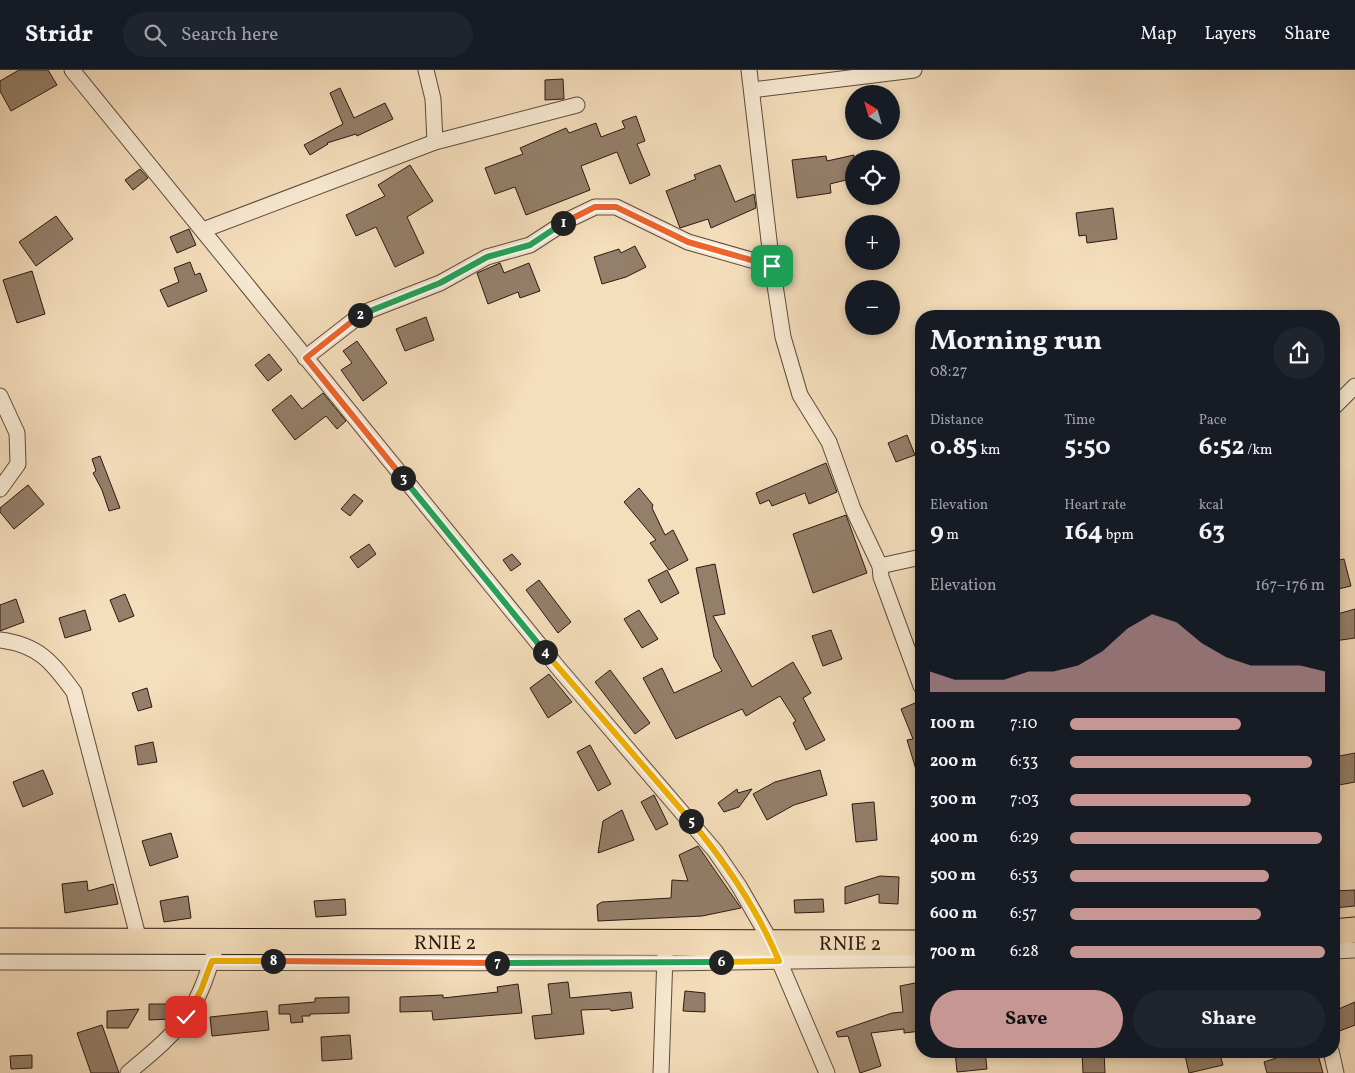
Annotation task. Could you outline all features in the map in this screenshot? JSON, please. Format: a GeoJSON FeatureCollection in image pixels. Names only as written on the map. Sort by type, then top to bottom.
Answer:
{"type":"FeatureCollection","features":[{"type":"Feature","properties":{"kind":"highway"},"geometry":{"type":"LineString","coordinates":[[1340,931],[1355,930]]}},
{"type":"Feature","properties":{"kind":"highway","name":"RNIE 2"},"geometry":{"type":"LineString","coordinates":[[0,941],[139,940],[215,950],[665,952],[775,952],[915,943]]}},
{"type":"Feature","properties":{"kind":"street"},"geometry":{"type":"LineString","coordinates":[[72,70],[560,670],[698,830],[739,886],[775,952],[827,1073]]}},
{"type":"Feature","properties":{"kind":"street"},"geometry":{"type":"LineString","coordinates":[[426,70],[433,99],[435,142]]}},
{"type":"Feature","properties":{"kind":"street"},"geometry":{"type":"LineString","coordinates":[[750,70],[772,266],[783,337],[800,395],[829,442],[854,509],[880,566],[881,577],[915,657]]}},
{"type":"Feature","properties":{"kind":"street"},"geometry":{"type":"LineString","coordinates":[[752,90],[914,70]]}},
{"type":"Feature","properties":{"kind":"street"},"geometry":{"type":"LineString","coordinates":[[203,230],[435,142],[577,105]]}},
{"type":"Feature","properties":{"kind":"street"},"geometry":{"type":"LineString","coordinates":[[306,358],[363,313],[440,283],[487,257],[530,245],[570,219],[595,207],[616,207],[688,242],[772,266]]}},
{"type":"Feature","properties":{"kind":"street"},"geometry":{"type":"LineString","coordinates":[[1340,401],[1355,386]]}},
{"type":"Feature","properties":{"kind":"street"},"geometry":{"type":"LineString","coordinates":[[0,396],[17,434],[18,464],[0,489]]}},
{"type":"Feature","properties":{"kind":"street"},"geometry":{"type":"LineString","coordinates":[[880,566],[915,559]]}},
{"type":"Feature","properties":{"kind":"street"},"geometry":{"type":"LineString","coordinates":[[0,640],[20,642],[43,654],[58,669],[74,692],[139,940]]}},
{"type":"Feature","properties":{"kind":"street"},"geometry":{"type":"LineString","coordinates":[[0,962],[215,950],[201,990],[186,1017],[161,1044],[128,1073]]}},
{"type":"Feature","properties":{"kind":"street"},"geometry":{"type":"LineString","coordinates":[[1340,951],[1355,950]]}},
{"type":"Feature","properties":{"kind":"street"},"geometry":{"type":"LineString","coordinates":[[661,1073],[665,952]]}},
{"type":"Feature","properties":{"kind":"street"},"geometry":{"type":"LineString","coordinates":[[775,952],[915,959]]}},
{"type":"Feature","properties":{"kind":"street"},"geometry":{"type":"LineString","coordinates":[[1332,1058],[1336,1073]]}},
{"type":"Feature","properties":{"kind":"building"},"geometry":{"type":"Polygon","coordinates":[[[19,70],[48,70],[57,85],[11,111],[0,91],[0,81],[19,70]]]}},
{"type":"Feature","properties":{"kind":"building"},"geometry":{"type":"Polygon","coordinates":[[[563,79],[564,99],[545,100],[545,80],[563,79]]]}},
{"type":"Feature","properties":{"kind":"building"},"geometry":{"type":"Polygon","coordinates":[[[340,88],[354,118],[385,103],[393,119],[357,136],[356,134],[327,143],[310,155],[304,145],[343,124],[330,93],[340,88]]]}},
{"type":"Feature","properties":{"kind":"building"},"geometry":{"type":"Polygon","coordinates":[[[636,116],[645,141],[637,144],[650,175],[630,184],[617,152],[581,166],[590,190],[526,215],[515,187],[495,194],[485,168],[523,154],[520,148],[566,128],[569,133],[596,123],[601,137],[625,128],[622,121],[636,116]]]}},
{"type":"Feature","properties":{"kind":"building"},"geometry":{"type":"Polygon","coordinates":[[[826,156],[827,161],[845,157],[845,180],[830,184],[831,193],[797,198],[792,160],[826,156]]]}},
{"type":"Feature","properties":{"kind":"building"},"geometry":{"type":"Polygon","coordinates":[[[410,165],[433,201],[407,217],[424,253],[395,267],[376,227],[356,236],[346,215],[385,196],[378,185],[410,165]]]}},
{"type":"Feature","properties":{"kind":"building"},"geometry":{"type":"Polygon","coordinates":[[[720,165],[735,202],[754,194],[756,208],[711,228],[708,219],[680,228],[666,191],[696,179],[694,175],[720,165]]]}},
{"type":"Feature","properties":{"kind":"building"},"geometry":{"type":"Polygon","coordinates":[[[140,169],[148,178],[133,190],[125,180],[140,169]]]}},
{"type":"Feature","properties":{"kind":"building"},"geometry":{"type":"Polygon","coordinates":[[[1113,208],[1117,239],[1087,243],[1086,235],[1079,236],[1076,213],[1113,208]]]}},
{"type":"Feature","properties":{"kind":"building"},"geometry":{"type":"Polygon","coordinates":[[[56,216],[73,239],[36,266],[19,242],[56,216]]]}},
{"type":"Feature","properties":{"kind":"building"},"geometry":{"type":"Polygon","coordinates":[[[189,229],[196,245],[177,253],[170,237],[189,229]]]}},
{"type":"Feature","properties":{"kind":"building"},"geometry":{"type":"Polygon","coordinates":[[[635,246],[646,267],[626,277],[602,284],[594,257],[619,249],[621,253],[635,246]]]}},
{"type":"Feature","properties":{"kind":"building"},"geometry":{"type":"Polygon","coordinates":[[[190,262],[195,275],[200,273],[207,291],[168,307],[160,290],[179,282],[174,268],[190,262]]]}},
{"type":"Feature","properties":{"kind":"building"},"geometry":{"type":"Polygon","coordinates":[[[500,263],[504,273],[529,263],[540,291],[520,298],[518,292],[488,304],[477,273],[500,263]]]}},
{"type":"Feature","properties":{"kind":"building"},"geometry":{"type":"Polygon","coordinates":[[[32,271],[45,314],[17,323],[3,280],[32,271]]]}},
{"type":"Feature","properties":{"kind":"building"},"geometry":{"type":"Polygon","coordinates":[[[426,317],[434,340],[405,351],[396,329],[426,317]]]}},
{"type":"Feature","properties":{"kind":"building"},"geometry":{"type":"Polygon","coordinates":[[[357,341],[387,383],[363,401],[341,370],[352,363],[343,351],[357,341]]]}},
{"type":"Feature","properties":{"kind":"building"},"geometry":{"type":"Polygon","coordinates":[[[269,354],[282,370],[268,381],[255,365],[269,354]]]}},
{"type":"Feature","properties":{"kind":"building"},"geometry":{"type":"Polygon","coordinates":[[[323,393],[346,421],[337,429],[326,416],[295,440],[272,410],[291,395],[302,409],[323,393]]]}},
{"type":"Feature","properties":{"kind":"building"},"geometry":{"type":"Polygon","coordinates":[[[907,435],[915,455],[896,462],[888,443],[907,435]]]}},
{"type":"Feature","properties":{"kind":"building"},"geometry":{"type":"Polygon","coordinates":[[[100,456],[120,508],[109,511],[102,490],[93,473],[96,471],[92,459],[100,456]]]}},
{"type":"Feature","properties":{"kind":"building"},"geometry":{"type":"Polygon","coordinates":[[[826,463],[837,492],[809,504],[805,493],[772,506],[769,500],[760,504],[756,493],[826,463]]]}},
{"type":"Feature","properties":{"kind":"building"},"geometry":{"type":"Polygon","coordinates":[[[28,485],[44,504],[14,529],[0,512],[0,508],[28,485]]]}},
{"type":"Feature","properties":{"kind":"building"},"geometry":{"type":"Polygon","coordinates":[[[639,488],[653,505],[652,508],[665,535],[673,530],[688,560],[669,570],[650,543],[656,540],[624,502],[639,488]]]}},
{"type":"Feature","properties":{"kind":"building"},"geometry":{"type":"Polygon","coordinates":[[[354,494],[363,501],[350,516],[341,509],[354,494]]]}},
{"type":"Feature","properties":{"kind":"building"},"geometry":{"type":"Polygon","coordinates":[[[846,515],[867,573],[813,593],[793,534],[846,515]]]}},
{"type":"Feature","properties":{"kind":"building"},"geometry":{"type":"Polygon","coordinates":[[[369,544],[376,554],[358,568],[350,557],[369,544]]]}},
{"type":"Feature","properties":{"kind":"building"},"geometry":{"type":"Polygon","coordinates":[[[512,554],[521,564],[511,571],[503,560],[512,554]]]}},
{"type":"Feature","properties":{"kind":"building"},"geometry":{"type":"Polygon","coordinates":[[[1344,559],[1351,586],[1340,589],[1340,560],[1344,559]]]}},
{"type":"Feature","properties":{"kind":"building"},"geometry":{"type":"Polygon","coordinates":[[[715,564],[725,614],[713,616],[752,687],[793,662],[811,693],[803,698],[825,740],[806,750],[793,723],[796,721],[780,696],[746,716],[742,709],[676,739],[643,678],[662,668],[674,693],[722,671],[714,657],[696,568],[715,564]]]}},
{"type":"Feature","properties":{"kind":"building"},"geometry":{"type":"Polygon","coordinates":[[[667,570],[679,593],[661,603],[648,580],[667,570]]]}},
{"type":"Feature","properties":{"kind":"building"},"geometry":{"type":"Polygon","coordinates":[[[539,580],[571,622],[558,633],[526,590],[539,580]]]}},
{"type":"Feature","properties":{"kind":"building"},"geometry":{"type":"Polygon","coordinates":[[[125,594],[134,616],[119,622],[110,600],[125,594]]]}},
{"type":"Feature","properties":{"kind":"building"},"geometry":{"type":"Polygon","coordinates":[[[16,599],[24,622],[0,631],[0,605],[16,599]]]}},
{"type":"Feature","properties":{"kind":"building"},"geometry":{"type":"Polygon","coordinates":[[[1355,609],[1355,638],[1340,640],[1340,613],[1355,609]]]}},
{"type":"Feature","properties":{"kind":"building"},"geometry":{"type":"Polygon","coordinates":[[[85,610],[91,630],[65,638],[59,618],[85,610]]]}},
{"type":"Feature","properties":{"kind":"building"},"geometry":{"type":"Polygon","coordinates":[[[639,610],[658,639],[642,648],[624,619],[639,610]]]}},
{"type":"Feature","properties":{"kind":"building"},"geometry":{"type":"Polygon","coordinates":[[[831,630],[842,659],[823,666],[812,636],[831,630]]]}},
{"type":"Feature","properties":{"kind":"building"},"geometry":{"type":"Polygon","coordinates":[[[610,670],[650,723],[635,734],[595,682],[610,670]]]}},
{"type":"Feature","properties":{"kind":"building"},"geometry":{"type":"Polygon","coordinates":[[[549,674],[572,702],[548,718],[530,688],[549,674]]]}},
{"type":"Feature","properties":{"kind":"building"},"geometry":{"type":"Polygon","coordinates":[[[147,688],[152,707],[138,711],[132,693],[147,688]]]}},
{"type":"Feature","properties":{"kind":"building"},"geometry":{"type":"Polygon","coordinates":[[[915,703],[915,766],[907,740],[913,739],[901,709],[915,703]]]}},
{"type":"Feature","properties":{"kind":"building"},"geometry":{"type":"Polygon","coordinates":[[[153,742],[157,762],[138,765],[135,746],[153,742]]]}},
{"type":"Feature","properties":{"kind":"building"},"geometry":{"type":"Polygon","coordinates":[[[590,745],[611,784],[598,791],[577,752],[590,745]]]}},
{"type":"Feature","properties":{"kind":"building"},"geometry":{"type":"Polygon","coordinates":[[[1355,753],[1355,782],[1340,785],[1340,756],[1355,753]]]}},
{"type":"Feature","properties":{"kind":"building"},"geometry":{"type":"Polygon","coordinates":[[[43,770],[53,794],[23,807],[13,782],[43,770]]]}},
{"type":"Feature","properties":{"kind":"building"},"geometry":{"type":"Polygon","coordinates":[[[820,770],[827,795],[794,805],[767,820],[753,794],[775,782],[820,770]]]}},
{"type":"Feature","properties":{"kind":"building"},"geometry":{"type":"Polygon","coordinates":[[[737,789],[738,793],[752,789],[739,807],[724,812],[718,803],[737,789]]]}},
{"type":"Feature","properties":{"kind":"building"},"geometry":{"type":"Polygon","coordinates":[[[654,795],[668,824],[656,830],[641,802],[654,795]]]}},
{"type":"Feature","properties":{"kind":"building"},"geometry":{"type":"Polygon","coordinates":[[[874,802],[877,840],[856,842],[852,804],[874,802]]]}},
{"type":"Feature","properties":{"kind":"building"},"geometry":{"type":"Polygon","coordinates":[[[622,810],[634,840],[598,853],[603,821],[622,810]]]}},
{"type":"Feature","properties":{"kind":"building"},"geometry":{"type":"Polygon","coordinates":[[[171,833],[178,857],[150,866],[142,841],[171,833]]]}},
{"type":"Feature","properties":{"kind":"building"},"geometry":{"type":"Polygon","coordinates":[[[698,846],[741,908],[702,916],[598,921],[597,905],[602,902],[671,898],[672,880],[688,881],[679,855],[698,846]]]}},
{"type":"Feature","properties":{"kind":"building"},"geometry":{"type":"Polygon","coordinates":[[[880,876],[899,877],[898,904],[879,903],[879,894],[845,904],[845,887],[880,876]]]}},
{"type":"Feature","properties":{"kind":"building"},"geometry":{"type":"Polygon","coordinates":[[[87,881],[88,891],[113,884],[118,904],[65,913],[62,884],[87,881]]]}},
{"type":"Feature","properties":{"kind":"building"},"geometry":{"type":"Polygon","coordinates":[[[1355,890],[1355,906],[1340,907],[1340,891],[1355,890]]]}},
{"type":"Feature","properties":{"kind":"building"},"geometry":{"type":"Polygon","coordinates":[[[188,896],[191,918],[164,922],[160,901],[188,896]]]}},
{"type":"Feature","properties":{"kind":"building"},"geometry":{"type":"Polygon","coordinates":[[[345,899],[346,915],[316,917],[314,901],[345,899]]]}},
{"type":"Feature","properties":{"kind":"building"},"geometry":{"type":"Polygon","coordinates":[[[823,899],[824,912],[795,913],[794,900],[823,899]]]}},
{"type":"Feature","properties":{"kind":"building"},"geometry":{"type":"Polygon","coordinates":[[[568,982],[570,998],[631,992],[633,1008],[611,1011],[610,1009],[581,1010],[584,1034],[535,1039],[532,1016],[552,1014],[548,984],[568,982]]]}},
{"type":"Feature","properties":{"kind":"building"},"geometry":{"type":"Polygon","coordinates":[[[915,983],[915,1032],[904,1033],[904,1029],[871,1033],[881,1066],[860,1073],[848,1036],[838,1037],[836,1032],[892,1013],[903,1012],[900,986],[915,983]]]}},
{"type":"Feature","properties":{"kind":"building"},"geometry":{"type":"Polygon","coordinates":[[[518,984],[522,1013],[433,1020],[432,1011],[400,1012],[400,997],[443,995],[443,998],[498,992],[497,987],[518,984]]]}},
{"type":"Feature","properties":{"kind":"building"},"geometry":{"type":"Polygon","coordinates":[[[685,991],[705,993],[705,1012],[683,1011],[685,991]]]}},
{"type":"Feature","properties":{"kind":"building"},"geometry":{"type":"Polygon","coordinates":[[[349,997],[349,1013],[310,1014],[310,1016],[302,1016],[303,1022],[291,1023],[290,1014],[279,1014],[279,1005],[315,1002],[315,998],[349,997]]]}},
{"type":"Feature","properties":{"kind":"building"},"geometry":{"type":"Polygon","coordinates":[[[1355,1002],[1355,1025],[1340,1031],[1340,1008],[1355,1002]]]}},
{"type":"Feature","properties":{"kind":"building"},"geometry":{"type":"Polygon","coordinates":[[[149,1004],[174,1004],[174,1017],[172,1019],[149,1020],[149,1004]]]}},
{"type":"Feature","properties":{"kind":"building"},"geometry":{"type":"Polygon","coordinates":[[[139,1009],[128,1028],[107,1028],[107,1011],[139,1009]]]}},
{"type":"Feature","properties":{"kind":"building"},"geometry":{"type":"Polygon","coordinates":[[[267,1011],[269,1030],[212,1036],[210,1017],[267,1011]]]}},
{"type":"Feature","properties":{"kind":"building"},"geometry":{"type":"Polygon","coordinates":[[[102,1025],[119,1073],[91,1073],[77,1033],[102,1025]]]}},
{"type":"Feature","properties":{"kind":"building"},"geometry":{"type":"Polygon","coordinates":[[[350,1035],[352,1059],[322,1061],[321,1037],[350,1035]]]}},
{"type":"Feature","properties":{"kind":"building"},"geometry":{"type":"Polygon","coordinates":[[[32,1055],[32,1068],[11,1069],[10,1056],[32,1055]]]}},
{"type":"Feature","properties":{"kind":"building"},"geometry":{"type":"Polygon","coordinates":[[[956,1058],[986,1058],[987,1069],[957,1072],[956,1058]]]}},
{"type":"Feature","properties":{"kind":"building"},"geometry":{"type":"Polygon","coordinates":[[[1082,1058],[1104,1058],[1105,1073],[1083,1073],[1082,1058]]]}},
{"type":"Feature","properties":{"kind":"building"},"geometry":{"type":"Polygon","coordinates":[[[1186,1058],[1221,1058],[1223,1065],[1189,1073],[1186,1058]]]}},
{"type":"Feature","properties":{"kind":"building"},"geometry":{"type":"Polygon","coordinates":[[[1276,1058],[1319,1058],[1323,1073],[1267,1073],[1264,1062],[1276,1058]]]}},
{"type":"Feature","properties":{"kind":"route"},"geometry":{"type":"LineString","coordinates":[[186,1017],[201,990],[212,961],[665,963],[779,961],[771,942],[739,886],[715,851],[560,670],[306,358],[363,313],[440,283],[487,257],[530,245],[570,219],[595,207],[616,207],[688,242],[772,266]]}}]}
